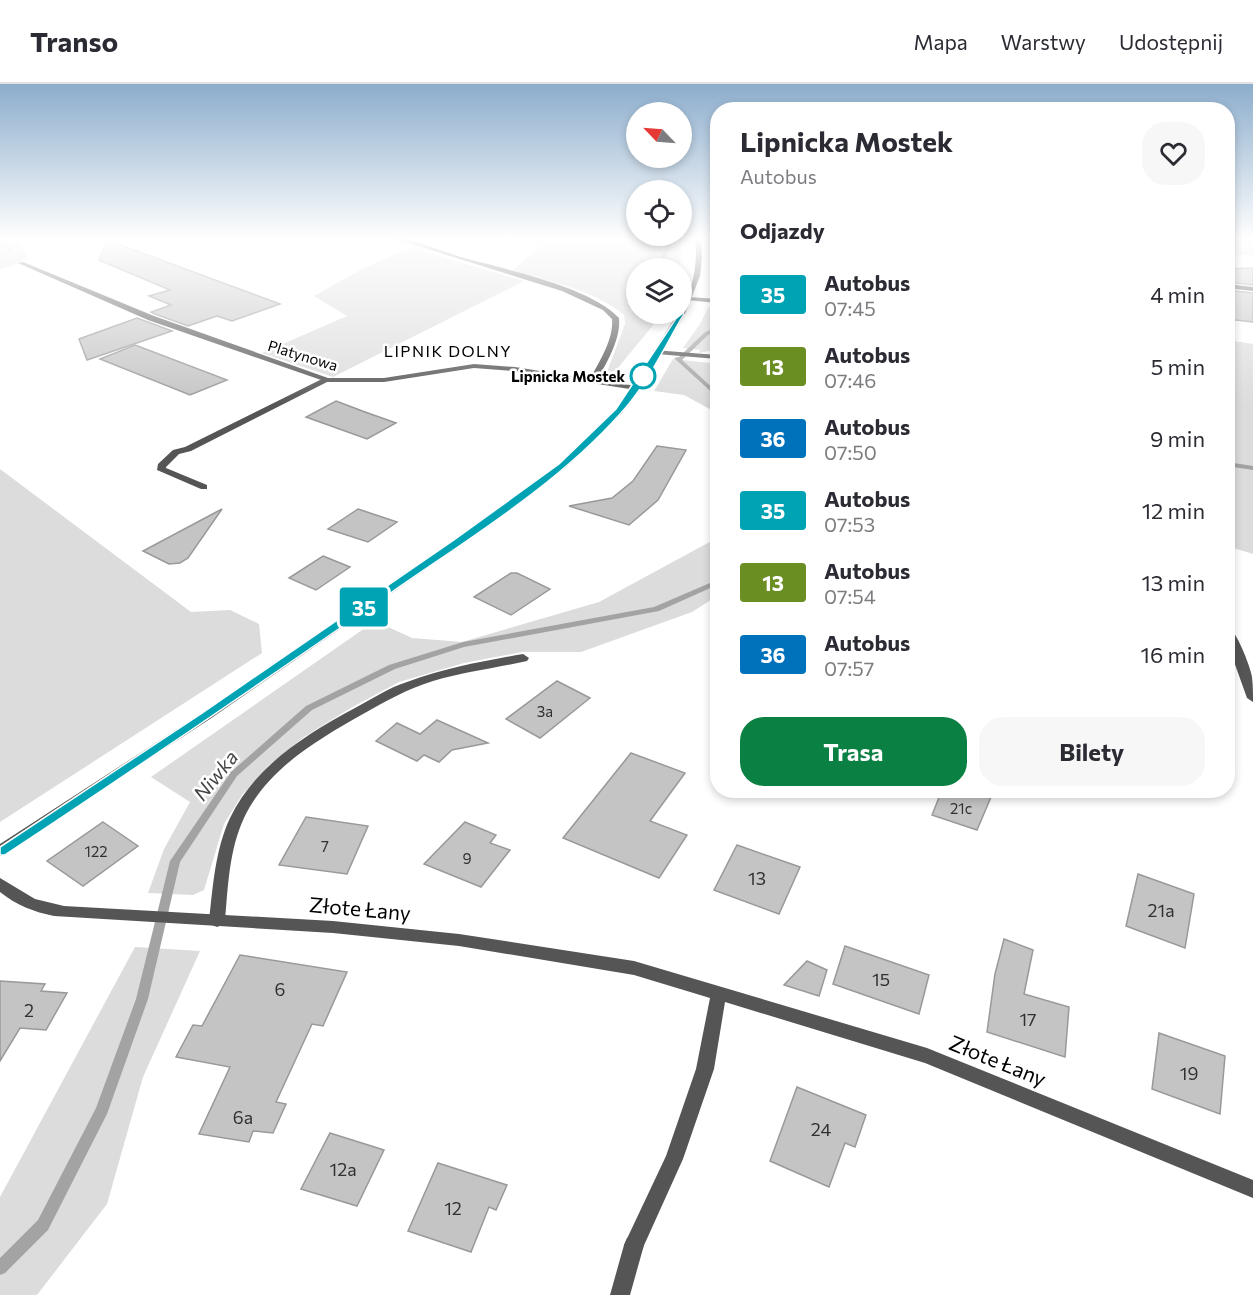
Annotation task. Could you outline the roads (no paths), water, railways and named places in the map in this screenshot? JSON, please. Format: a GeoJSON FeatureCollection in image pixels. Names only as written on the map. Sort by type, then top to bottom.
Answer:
{"type":"FeatureCollection","features":[{"type":"Feature","properties":{"kind":"street","name":"Platynowa"},"geometry":{"type":"LineString","coordinates":[[93,294],[151,318],[327,380],[394,380],[474,366],[515,369],[636,388]]}},
{"type":"Feature","properties":{"kind":"street"},"geometry":{"type":"LineString","coordinates":[[570,294],[606,309],[614,316],[616,322],[603,362],[592,382]]}},
{"type":"Feature","properties":{"kind":"street"},"geometry":{"type":"LineString","coordinates":[[692,299],[710,300]]}},
{"type":"Feature","properties":{"kind":"street"},"geometry":{"type":"LineString","coordinates":[[0,851],[206,716],[562,466],[600,432],[636,388],[674,324]]}},
{"type":"Feature","properties":{"kind":"street"},"geometry":{"type":"LineString","coordinates":[[657,352],[710,356]]}},
{"type":"Feature","properties":{"kind":"street"},"geometry":{"type":"LineString","coordinates":[[204,487],[162,470],[161,466],[176,452],[188,449],[327,380]]}},
{"type":"Feature","properties":{"kind":"street"},"geometry":{"type":"LineString","coordinates":[[1235,648],[1253,698]]}},
{"type":"Feature","properties":{"kind":"street"},"geometry":{"type":"LineString","coordinates":[[217,921],[225,851],[237,818],[265,779],[298,748],[398,689],[468,667],[523,658]]}},
{"type":"Feature","properties":{"kind":"street","name":"Złote Łany"},"geometry":{"type":"LineString","coordinates":[[0,884],[21,901],[40,909],[333,927],[459,940],[634,968],[927,1056],[1253,1189]]}},
{"type":"Feature","properties":{"kind":"street"},"geometry":{"type":"LineString","coordinates":[[620,1295],[634,1245],[674,1159],[705,1069],[719,993]]}},
{"type":"Feature","properties":{"kind":"waterway"},"geometry":{"type":"LineString","coordinates":[[679,360],[710,332]]}},
{"type":"Feature","properties":{"kind":"waterway","name":"Niwka"},"geometry":{"type":"LineString","coordinates":[[679,360],[710,389]]}},
{"type":"Feature","properties":{"kind":"waterway"},"geometry":{"type":"LineString","coordinates":[[1235,465],[1253,468]]}},
{"type":"Feature","properties":{"kind":"waterway","name":"Niwka"},"geometry":{"type":"LineString","coordinates":[[0,1268],[43,1225],[102,1110],[142,999],[175,861],[234,774],[309,708],[392,667],[463,645],[656,609],[710,585]]}},
{"type":"Feature","properties":{"kind":"place","name":"Lipnicka Mostek"},"geometry":{"type":"Point","coordinates":[643,376]}},
{"type":"Feature","properties":{"kind":"district","name":"LIPNIK DOLNY"},"geometry":{"type":"Point","coordinates":[448,350]}}]}
